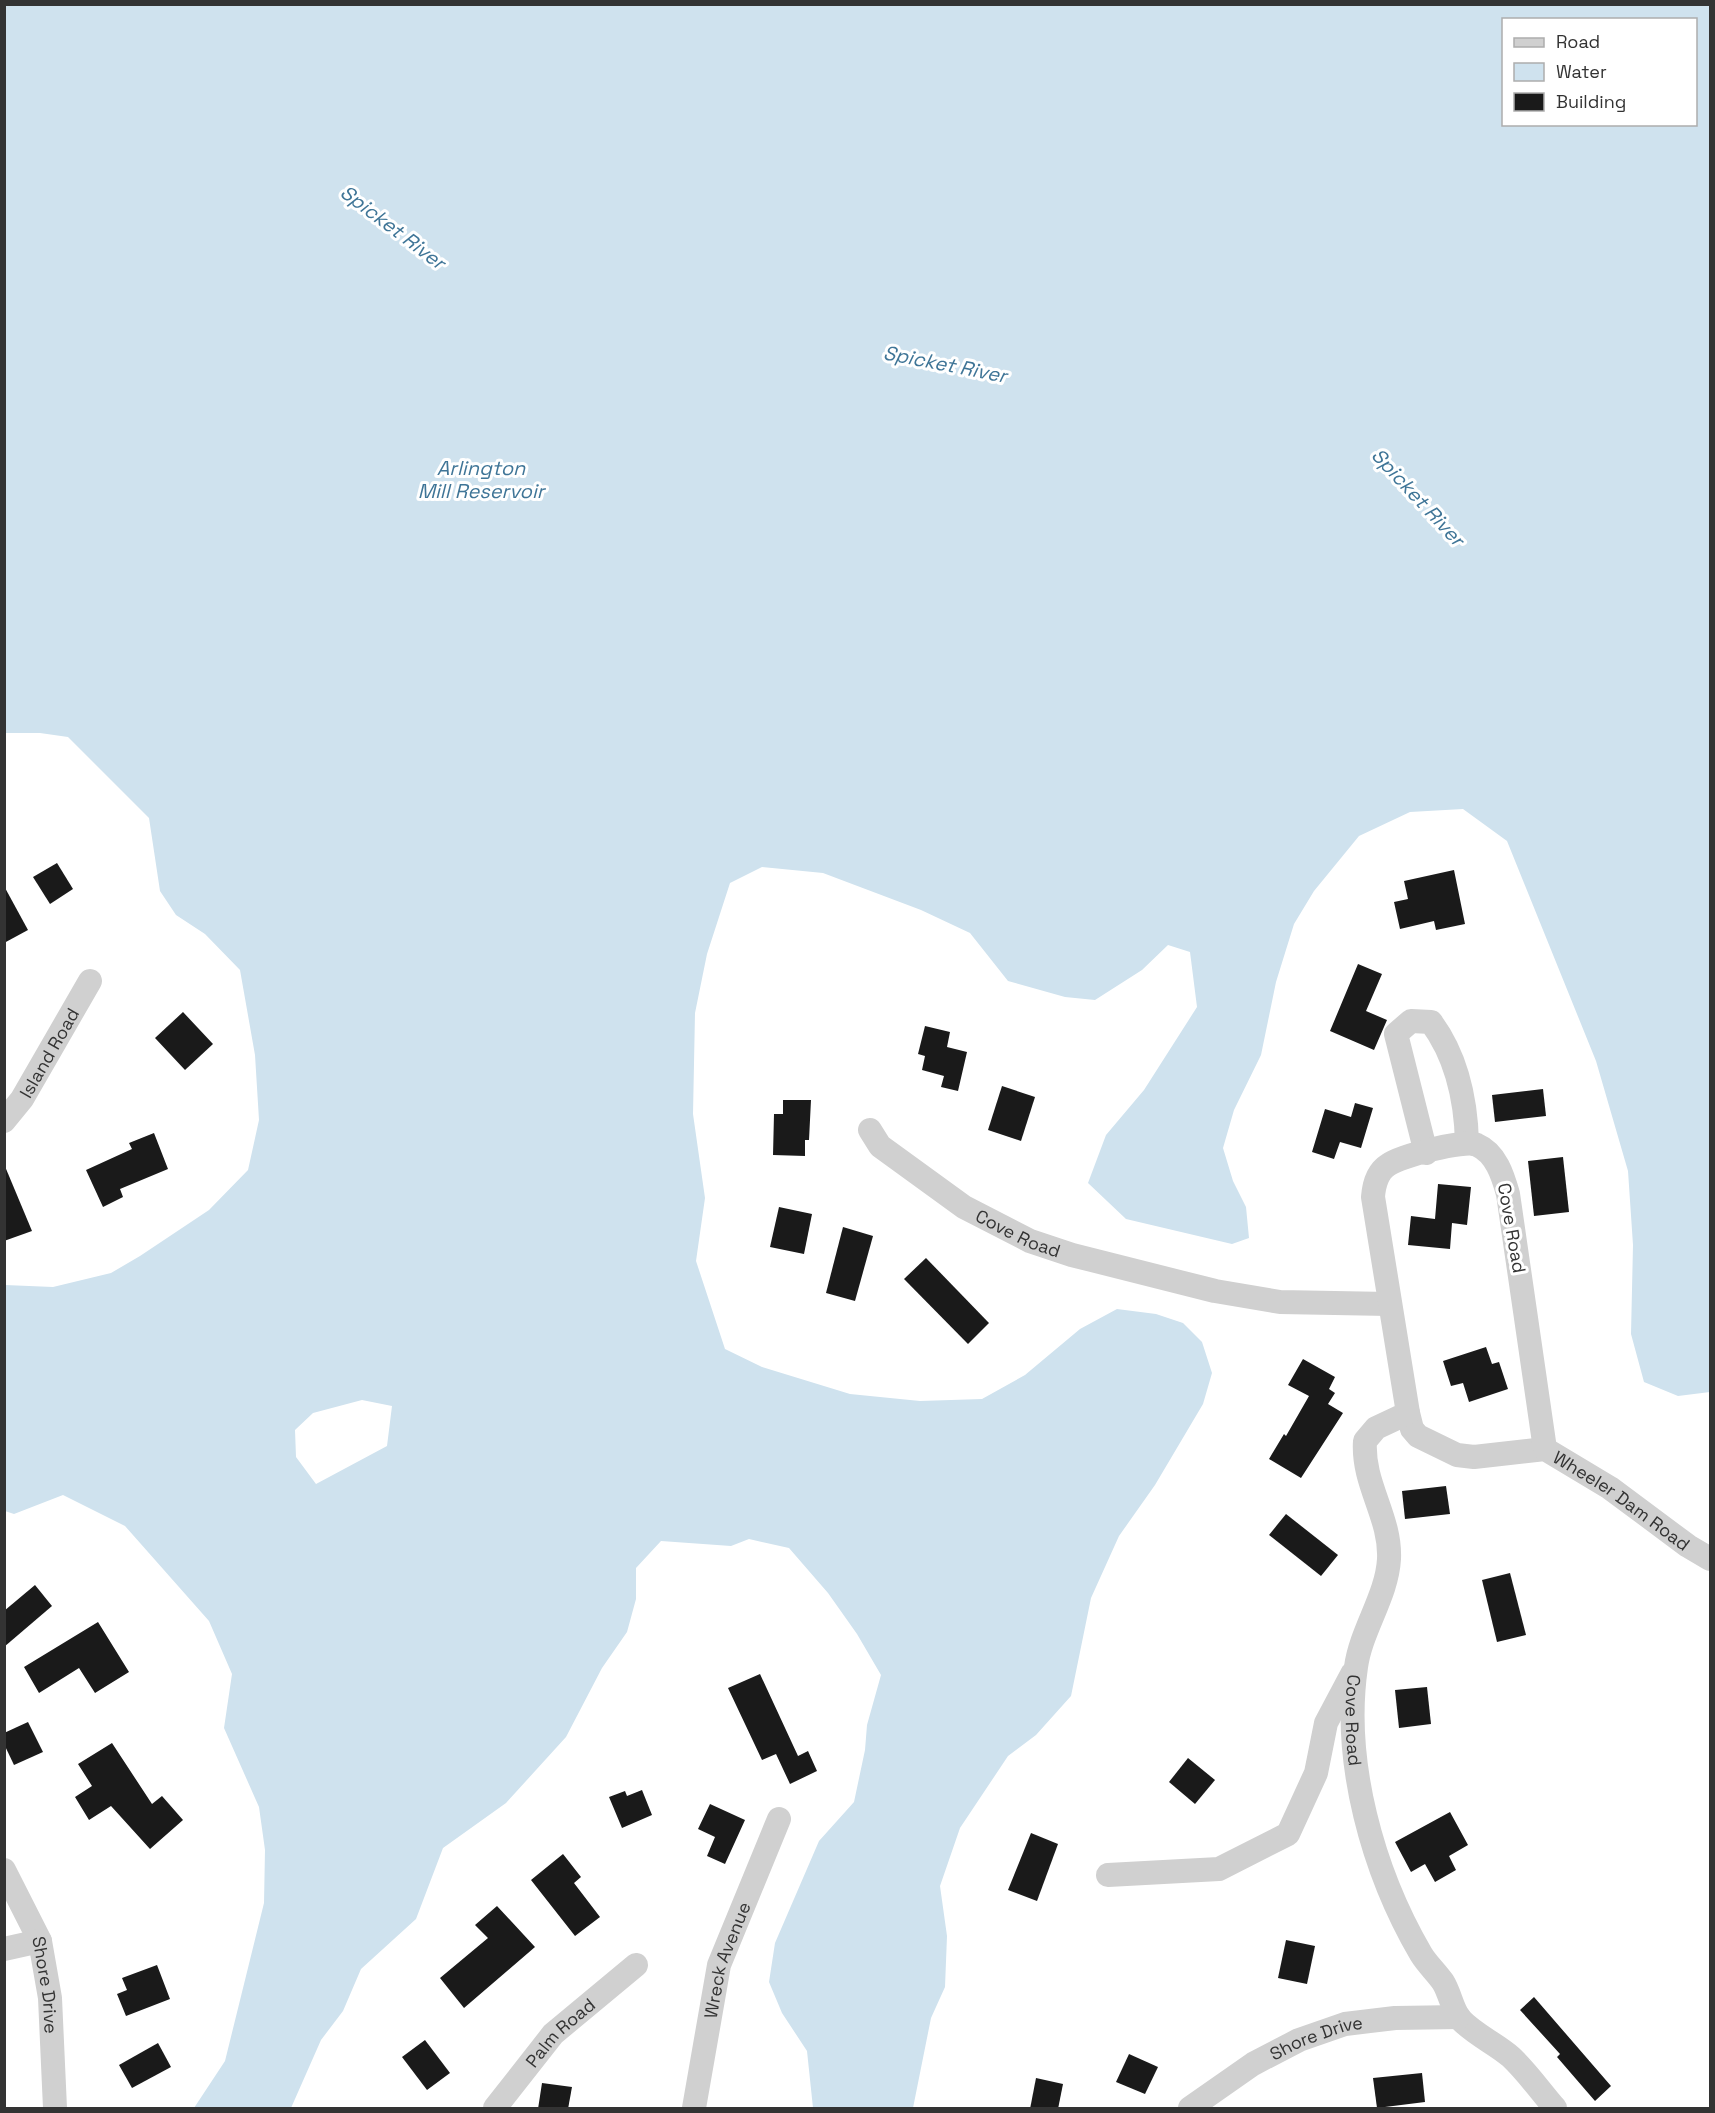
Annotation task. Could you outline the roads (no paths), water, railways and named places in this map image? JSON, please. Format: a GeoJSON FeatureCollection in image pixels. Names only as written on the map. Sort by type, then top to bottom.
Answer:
{"type":"FeatureCollection","features":[{"type":"Feature","properties":{"kind":"street","name":"Island Road"},"geometry":{"type":"LineString","coordinates":[[4,1121],[22,1099],[90,981]]}},
{"type":"Feature","properties":{"kind":"street"},"geometry":{"type":"LineString","coordinates":[[1408,1413],[1373,1197],[1374,1185],[1387,1165],[1467,1143],[1467,1122],[1451,1055],[1443,1038],[1431,1022],[1411,1021],[1396,1034],[1426,1153]]}},
{"type":"Feature","properties":{"kind":"street","name":"Cove Road"},"geometry":{"type":"LineString","coordinates":[[875,1138],[963,1207],[1030,1241],[1072,1255],[1215,1291],[1280,1302],[1389,1304]]}},
{"type":"Feature","properties":{"kind":"street","name":"Cove Road"},"geometry":{"type":"LineString","coordinates":[[1467,1143],[1477,1145],[1495,1161],[1508,1194],[1545,1449]]}},
{"type":"Feature","properties":{"kind":"street","name":"Cove Road"},"geometry":{"type":"LineString","coordinates":[[1408,1413],[1376,1428],[1365,1441],[1367,1474],[1387,1524],[1390,1546],[1388,1566],[1361,1641],[1356,1667],[1354,1691],[1357,1768],[1372,1839],[1397,1907],[1422,1955],[1444,1983],[1459,2018],[1478,2035],[1510,2056],[1555,2109]]}},
{"type":"Feature","properties":{"kind":"street","name":"Wheeler Dam Road"},"geometry":{"type":"LineString","coordinates":[[1408,1413],[1412,1429],[1418,1436],[1457,1455],[1474,1457],[1545,1449],[1610,1488],[1688,1546],[1710,1559]]}},
{"type":"Feature","properties":{"kind":"street"},"geometry":{"type":"LineString","coordinates":[[1108,1875],[1219,1869],[1288,1834],[1316,1773],[1326,1723],[1356,1667]]}},
{"type":"Feature","properties":{"kind":"street","name":"Wreck Avenue"},"geometry":{"type":"LineString","coordinates":[[694,2109],[719,1965],[779,1819]]}},
{"type":"Feature","properties":{"kind":"street","name":"Shore Drive"},"geometry":{"type":"LineString","coordinates":[[4,1870],[40,1941],[50,1998],[55,2109]]}},
{"type":"Feature","properties":{"kind":"street"},"geometry":{"type":"LineString","coordinates":[[4,1949],[40,1941]]}},
{"type":"Feature","properties":{"kind":"street","name":"Palm Road"},"geometry":{"type":"LineString","coordinates":[[495,2109],[554,2034],[636,1965]]}},
{"type":"Feature","properties":{"kind":"street","name":"Shore Drive"},"geometry":{"type":"LineString","coordinates":[[1190,2109],[1253,2064],[1299,2040],[1345,2024],[1395,2018],[1459,2018]]}},
{"type":"Feature","properties":{"kind":"water","name":"Arlington Mill Reservoir"},"geometry":{"type":"Polygon","coordinates":[[[5,4],[1710,5],[1710,1392],[1678,1396],[1644,1382],[1631,1334],[1633,1245],[1628,1171],[1596,1061],[1507,841],[1463,809],[1410,812],[1359,836],[1314,891],[1294,924],[1276,982],[1261,1055],[1234,1110],[1223,1148],[1233,1181],[1246,1207],[1249,1238],[1232,1244],[1126,1219],[1088,1183],[1106,1135],[1144,1090],[1197,1007],[1190,952],[1168,945],[1142,970],[1095,1000],[1065,997],[1008,981],[970,933],[921,910],[823,873],[762,867],[730,883],[707,954],[695,1013],[693,1114],[705,1198],[696,1261],[725,1349],[762,1367],[850,1394],[920,1401],[982,1399],[1025,1375],[1080,1329],[1117,1309],[1156,1314],[1183,1323],[1202,1342],[1212,1373],[1203,1404],[1155,1485],[1119,1536],[1091,1598],[1071,1696],[1036,1735],[1008,1756],[960,1828],[940,1886],[947,1936],[945,1987],[931,2018],[913,2108],[813,2108],[807,2051],[782,2013],[769,1982],[775,1943],[819,1841],[854,1802],[865,1750],[867,1725],[881,1675],[857,1634],[828,1593],[789,1548],[749,1539],[731,1546],[661,1541],[636,1568],[636,1599],[627,1632],[602,1668],[566,1737],[506,1803],[443,1848],[416,1919],[361,1969],[343,2011],[321,2040],[291,2108],[194,2108],[225,2061],[264,1903],[265,1850],[259,1807],[224,1728],[232,1674],[209,1621],[125,1526],[63,1495],[14,1514],[5,1511],[5,1285],[53,1287],[111,1273],[209,1210],[248,1170],[259,1120],[255,1055],[240,970],[205,934],[176,915],[160,891],[149,818],[68,737],[40,733],[5,733],[5,4]],[[362,1400],[313,1413],[295,1430],[296,1457],[316,1484],[387,1446],[392,1406],[362,1400]]]}},
{"type":"Feature","properties":{"kind":"water label","name":"Spicket River"},"geometry":{"type":"Point","coordinates":[393,227]}},
{"type":"Feature","properties":{"kind":"water label","name":"Spicket River"},"geometry":{"type":"Point","coordinates":[945,364]}},
{"type":"Feature","properties":{"kind":"water label","name":"Spicket River"},"geometry":{"type":"Point","coordinates":[1418,497]}}]}
